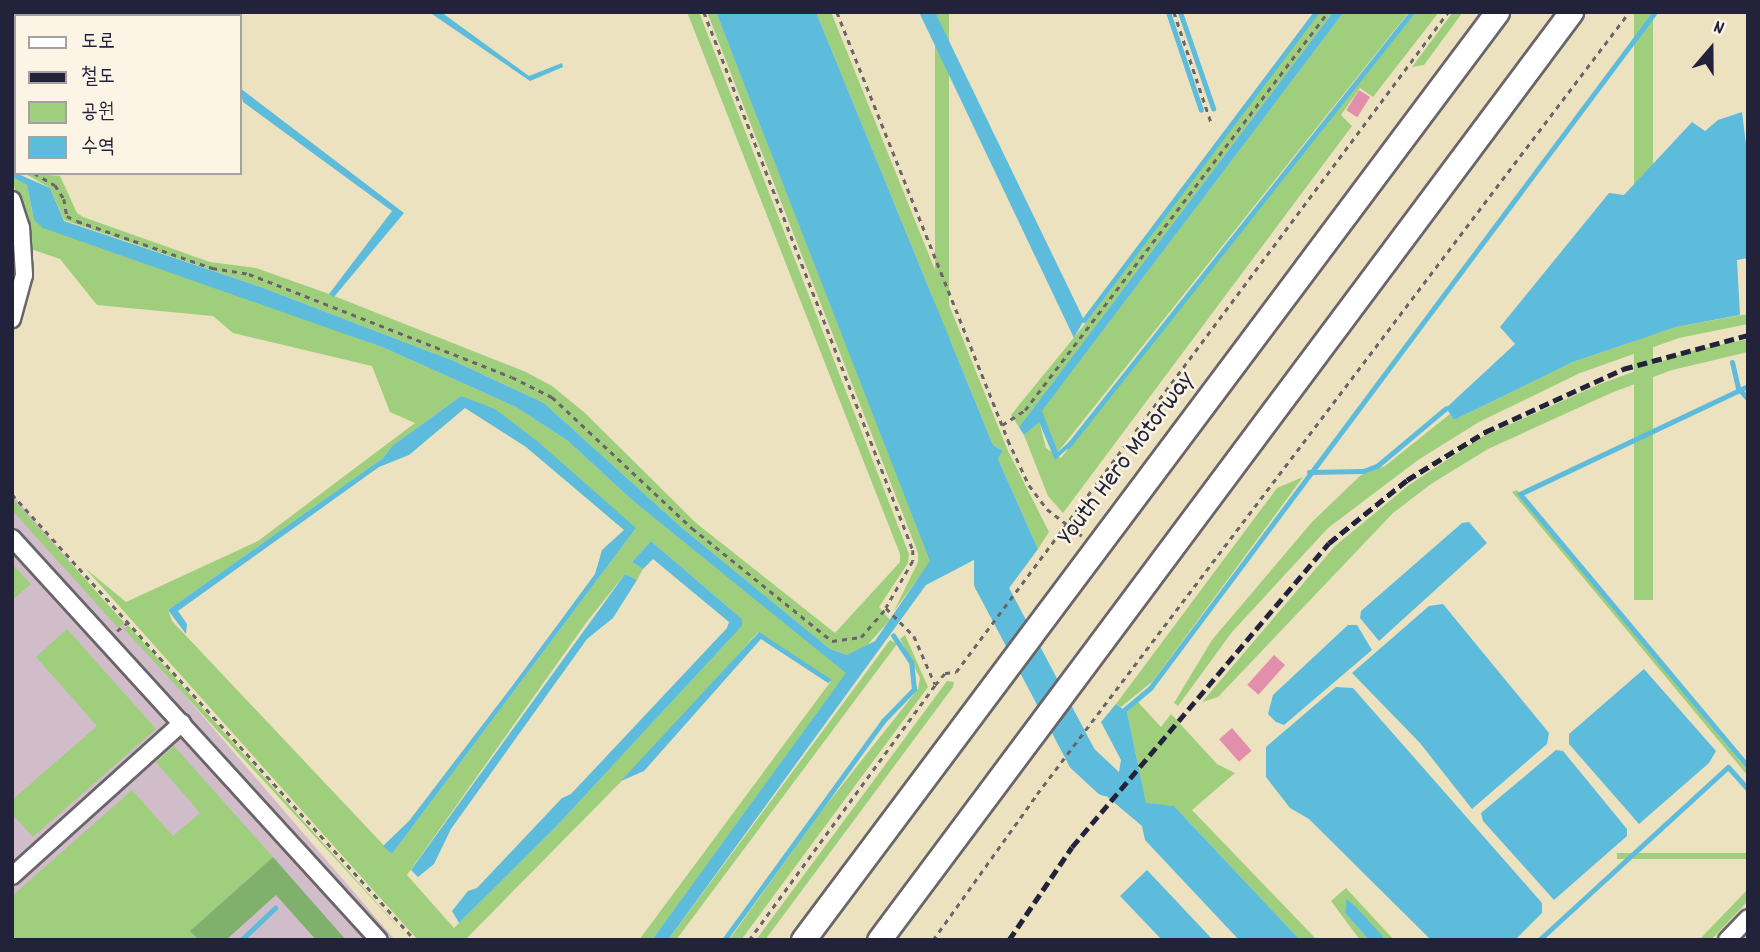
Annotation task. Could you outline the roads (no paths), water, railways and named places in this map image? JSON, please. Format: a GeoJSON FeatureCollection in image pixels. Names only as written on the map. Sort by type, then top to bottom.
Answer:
{"type":"FeatureCollection","features":[{"type":"Feature","properties":{"kind":"highway","name":"Youth Hero Motorway"},"geometry":{"type":"LineString","coordinates":[[803,940],[1497,12]]}},
{"type":"Feature","properties":{"kind":"highway"},"geometry":{"type":"LineString","coordinates":[[879,940],[1571,12]]}},
{"type":"Feature","properties":{"kind":"street"},"geometry":{"type":"LineString","coordinates":[[12,200],[24,254],[24,275],[12,319]]}},
{"type":"Feature","properties":{"kind":"street"},"geometry":{"type":"LineString","coordinates":[[12,538],[379,940]]}},
{"type":"Feature","properties":{"kind":"street"},"geometry":{"type":"LineString","coordinates":[[12,876],[182,723]]}},
{"type":"Feature","properties":{"kind":"street"},"geometry":{"type":"LineString","coordinates":[[1727,940],[1748,918]]}},
{"type":"Feature","properties":{"kind":"water"},"geometry":{"type":"Polygon","coordinates":[[[429,12],[441,12],[529,76],[562,63],[563,67],[530,81],[429,12]]]}},
{"type":"Feature","properties":{"kind":"water"},"geometry":{"type":"Polygon","coordinates":[[[716,12],[816,12],[993,445],[1003,451],[998,459],[1038,549],[989,615],[974,560],[926,585],[668,940],[652,940],[846,673],[632,500],[568,441],[516,407],[382,347],[43,228],[34,220],[27,185],[12,177],[12,167],[14,175],[21,175],[50,188],[64,221],[258,286],[454,361],[544,403],[681,527],[830,649],[847,655],[875,641],[930,561],[716,12]]]}},
{"type":"Feature","properties":{"kind":"water"},"geometry":{"type":"Polygon","coordinates":[[[919,12],[935,12],[1084,320],[1074,338],[919,12]]]}},
{"type":"Feature","properties":{"kind":"water"},"geometry":{"type":"Polygon","coordinates":[[[1333,12],[1344,12],[1042,411],[1058,452],[1069,442],[1073,444],[1055,460],[1039,422],[1024,435],[1019,427],[1333,12]]]}},
{"type":"Feature","properties":{"kind":"water"},"geometry":{"type":"Polygon","coordinates":[[[242,90],[404,213],[334,297],[329,294],[392,211],[243,102],[242,90]]]}},
{"type":"Feature","properties":{"kind":"water"},"geometry":{"type":"Polygon","coordinates":[[[1742,112],[1748,160],[1748,258],[1737,260],[1740,315],[1676,327],[1573,362],[1454,420],[1446,408],[1515,344],[1500,327],[1609,193],[1624,195],[1692,122],[1705,131],[1718,120],[1742,112]]]}},
{"type":"Feature","properties":{"kind":"water"},"geometry":{"type":"Polygon","coordinates":[[[461,396],[495,409],[537,441],[636,528],[392,854],[383,846],[409,821],[513,685],[595,574],[602,550],[624,530],[526,447],[465,408],[409,455],[379,467],[178,611],[187,624],[186,634],[168,610],[383,458],[392,446],[461,396]]]}},
{"type":"Feature","properties":{"kind":"water"},"geometry":{"type":"Polygon","coordinates":[[[1469,522],[1487,543],[1379,641],[1360,618],[1361,611],[1462,523],[1469,522]]]}},
{"type":"Feature","properties":{"kind":"water"},"geometry":{"type":"Polygon","coordinates":[[[651,541],[742,619],[742,626],[553,830],[459,923],[452,911],[468,891],[477,888],[562,798],[571,794],[727,628],[729,622],[653,559],[643,569],[632,562],[651,541]]]}},
{"type":"Feature","properties":{"kind":"water"},"geometry":{"type":"Polygon","coordinates":[[[625,574],[637,580],[613,618],[587,639],[451,829],[434,864],[418,877],[411,870],[625,574]]]}},
{"type":"Feature","properties":{"kind":"water"},"geometry":{"type":"Polygon","coordinates":[[[1443,604],[1549,733],[1547,744],[1472,809],[1420,743],[1352,673],[1429,606],[1443,604]]]}},
{"type":"Feature","properties":{"kind":"water"},"geometry":{"type":"Polygon","coordinates":[[[1348,625],[1357,625],[1372,650],[1284,725],[1276,722],[1268,714],[1273,695],[1348,625]]]}},
{"type":"Feature","properties":{"kind":"water"},"geometry":{"type":"Polygon","coordinates":[[[759,632],[832,680],[828,683],[761,639],[644,771],[621,781],[759,632]]]}},
{"type":"Feature","properties":{"kind":"water"},"geometry":{"type":"Polygon","coordinates":[[[1644,669],[1716,751],[1709,763],[1639,824],[1569,744],[1569,734],[1644,669]]]}},
{"type":"Feature","properties":{"kind":"water"},"geometry":{"type":"Polygon","coordinates":[[[1336,687],[1353,688],[1542,903],[1542,913],[1515,940],[1431,940],[1309,819],[1290,808],[1266,777],[1266,747],[1336,687]]]}},
{"type":"Feature","properties":{"kind":"water"},"geometry":{"type":"Polygon","coordinates":[[[1116,704],[1127,712],[1146,803],[1174,806],[1300,940],[1239,940],[1145,840],[1142,826],[1097,788],[1073,760],[1087,742],[1109,780],[1119,772],[1121,760],[1101,722],[1116,704]]]}},
{"type":"Feature","properties":{"kind":"water"},"geometry":{"type":"Polygon","coordinates":[[[1556,750],[1563,751],[1627,829],[1627,836],[1554,900],[1483,821],[1481,813],[1556,750]]]}},
{"type":"Feature","properties":{"kind":"water"},"geometry":{"type":"Polygon","coordinates":[[[1147,870],[1213,940],[1162,940],[1120,896],[1147,870]]]}},
{"type":"Feature","properties":{"kind":"water"},"geometry":{"type":"Polygon","coordinates":[[[1346,899],[1386,940],[1369,940],[1345,913],[1346,899]]]}},
{"type":"Feature","properties":{"kind":"waterway"},"geometry":{"type":"LineString","coordinates":[[1168,12],[1201,110]]}},
{"type":"Feature","properties":{"kind":"waterway"},"geometry":{"type":"LineString","coordinates":[[1180,12],[1213,108]]}},
{"type":"Feature","properties":{"kind":"waterway"},"geometry":{"type":"LineString","coordinates":[[1084,320],[1316,12]]}},
{"type":"Feature","properties":{"kind":"waterway"},"geometry":{"type":"LineString","coordinates":[[1068,446],[1412,12]]}},
{"type":"Feature","properties":{"kind":"waterway"},"geometry":{"type":"LineString","coordinates":[[1124,710],[1151,687],[1655,12]]}},
{"type":"Feature","properties":{"kind":"waterway"},"geometry":{"type":"LineString","coordinates":[[1732,362],[1738,388],[1748,399]]}},
{"type":"Feature","properties":{"kind":"waterway"},"geometry":{"type":"LineString","coordinates":[[1748,386],[1520,494],[1748,767]]}},
{"type":"Feature","properties":{"kind":"waterway"},"geometry":{"type":"LineString","coordinates":[[1309,472],[1363,471],[1377,466],[1446,408]]}},
{"type":"Feature","properties":{"kind":"waterway"},"geometry":{"type":"LineString","coordinates":[[989,563],[989,582],[1082,758],[1107,781]]}},
{"type":"Feature","properties":{"kind":"waterway"},"geometry":{"type":"LineString","coordinates":[[724,940],[883,721],[914,689],[911,662],[893,635]]}},
{"type":"Feature","properties":{"kind":"waterway"},"geometry":{"type":"LineString","coordinates":[[1539,940],[1728,767],[1748,789]]}},
{"type":"Feature","properties":{"kind":"waterway"},"geometry":{"type":"LineString","coordinates":[[241,940],[275,908]]}},
{"type":"Feature","properties":{"kind":"railway"},"geometry":{"type":"LineString","coordinates":[[1009,940],[1072,847],[1329,543],[1407,480],[1485,432],[1623,369],[1748,335]]}}]}
